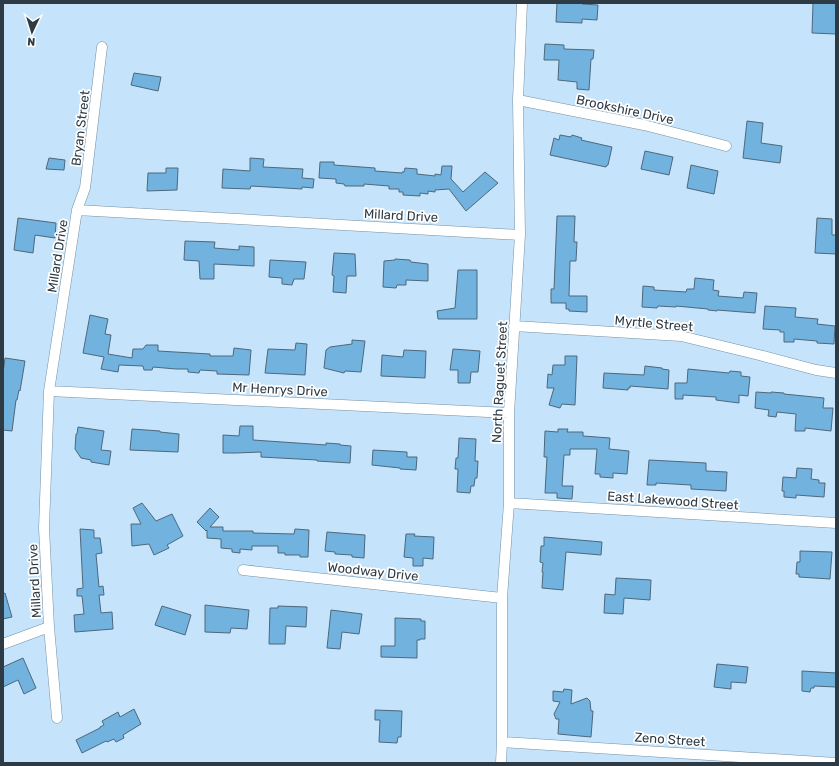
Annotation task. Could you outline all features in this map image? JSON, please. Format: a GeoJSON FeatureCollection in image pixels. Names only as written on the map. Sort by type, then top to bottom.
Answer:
{"type":"FeatureCollection","features":[{"type":"Feature","properties":{"kind":"street","name":"North Raguet Street"},"geometry":{"type":"LineString","coordinates":[[501,763],[502,598],[509,503],[509,413],[520,235],[518,100],[522,3]]}},
{"type":"Feature","properties":{"kind":"street","name":"Bryan Street"},"geometry":{"type":"LineString","coordinates":[[77,210],[85,188],[102,47]]}},
{"type":"Feature","properties":{"kind":"street","name":"Brookshire Drive"},"geometry":{"type":"LineString","coordinates":[[518,100],[644,125],[726,146]]}},
{"type":"Feature","properties":{"kind":"street","name":"Millard Drive"},"geometry":{"type":"LineString","coordinates":[[3,644],[50,627],[44,528],[49,391],[77,210],[520,235]]}},
{"type":"Feature","properties":{"kind":"street","name":"Myrtle Street"},"geometry":{"type":"LineString","coordinates":[[514,326],[681,336],[816,370],[836,373]]}},
{"type":"Feature","properties":{"kind":"street","name":"Mr Henrys Drive"},"geometry":{"type":"LineString","coordinates":[[49,391],[509,413]]}},
{"type":"Feature","properties":{"kind":"street","name":"East Lakewood Street"},"geometry":{"type":"LineString","coordinates":[[509,503],[836,523]]}},
{"type":"Feature","properties":{"kind":"street","name":"Woodway Drive"},"geometry":{"type":"LineString","coordinates":[[243,570],[502,598]]}},
{"type":"Feature","properties":{"kind":"street"},"geometry":{"type":"LineString","coordinates":[[50,627],[57,718]]}},
{"type":"Feature","properties":{"kind":"street","name":"Zeno Street"},"geometry":{"type":"LineString","coordinates":[[502,742],[836,763]]}},
{"type":"Feature","properties":{"kind":"building"},"geometry":{"type":"Polygon","coordinates":[[[557,3],[582,3],[598,5],[597,20],[582,19],[582,23],[556,22],[557,3]]]}},
{"type":"Feature","properties":{"kind":"building"},"geometry":{"type":"Polygon","coordinates":[[[813,3],[836,3],[836,34],[812,33],[813,3]]]}},
{"type":"Feature","properties":{"kind":"building"},"geometry":{"type":"Polygon","coordinates":[[[545,44],[564,45],[564,49],[594,50],[593,59],[591,59],[589,90],[577,89],[577,82],[558,80],[559,60],[544,60],[545,44]]]}},
{"type":"Feature","properties":{"kind":"building"},"geometry":{"type":"Polygon","coordinates":[[[134,73],[161,77],[158,91],[131,85],[134,73]]]}},
{"type":"Feature","properties":{"kind":"building"},"geometry":{"type":"Polygon","coordinates":[[[747,121],[763,123],[761,143],[782,146],[780,163],[743,158],[747,121]]]}},
{"type":"Feature","properties":{"kind":"building"},"geometry":{"type":"Polygon","coordinates":[[[560,135],[571,137],[572,135],[582,138],[581,140],[612,147],[608,165],[606,167],[550,155],[554,138],[559,140],[560,135]]]}},
{"type":"Feature","properties":{"kind":"building"},"geometry":{"type":"Polygon","coordinates":[[[645,151],[673,157],[669,175],[641,169],[645,151]]]}},
{"type":"Feature","properties":{"kind":"building"},"geometry":{"type":"Polygon","coordinates":[[[49,158],[65,160],[64,170],[46,169],[49,158]]]}},
{"type":"Feature","properties":{"kind":"building"},"geometry":{"type":"Polygon","coordinates":[[[250,158],[264,159],[263,167],[303,169],[302,178],[314,179],[313,188],[302,187],[302,189],[251,186],[250,189],[222,188],[223,169],[250,171],[250,158]]]}},
{"type":"Feature","properties":{"kind":"building"},"geometry":{"type":"Polygon","coordinates":[[[320,162],[334,162],[334,165],[375,168],[375,171],[402,173],[404,172],[405,168],[417,169],[417,174],[435,176],[435,174],[441,175],[442,166],[452,166],[451,179],[463,192],[485,172],[498,183],[466,211],[449,189],[435,190],[435,192],[428,191],[428,194],[420,193],[420,196],[403,195],[403,192],[399,192],[399,189],[389,189],[389,186],[364,184],[364,186],[345,186],[344,184],[336,183],[336,179],[319,178],[320,162]]]}},
{"type":"Feature","properties":{"kind":"building"},"geometry":{"type":"Polygon","coordinates":[[[691,165],[718,171],[714,194],[687,188],[691,165]]]}},
{"type":"Feature","properties":{"kind":"building"},"geometry":{"type":"Polygon","coordinates":[[[166,168],[178,168],[177,190],[147,191],[148,173],[166,173],[166,168]]]}},
{"type":"Feature","properties":{"kind":"building"},"geometry":{"type":"Polygon","coordinates":[[[557,216],[575,216],[574,242],[577,242],[576,261],[570,261],[569,296],[587,296],[587,312],[569,311],[569,309],[566,309],[566,303],[551,303],[551,289],[554,289],[557,216]]]}},
{"type":"Feature","properties":{"kind":"building"},"geometry":{"type":"Polygon","coordinates":[[[18,218],[56,223],[55,238],[35,235],[33,253],[14,250],[18,218]]]}},
{"type":"Feature","properties":{"kind":"building"},"geometry":{"type":"Polygon","coordinates":[[[817,218],[832,219],[832,235],[836,235],[836,254],[815,253],[817,218]]]}},
{"type":"Feature","properties":{"kind":"building"},"geometry":{"type":"Polygon","coordinates":[[[185,241],[215,242],[214,248],[239,250],[239,246],[254,247],[254,266],[214,264],[214,279],[200,279],[199,261],[184,260],[185,241]]]}},
{"type":"Feature","properties":{"kind":"building"},"geometry":{"type":"Polygon","coordinates":[[[334,253],[355,254],[356,276],[347,276],[346,293],[333,292],[334,276],[332,275],[334,253]]]}},
{"type":"Feature","properties":{"kind":"building"},"geometry":{"type":"Polygon","coordinates":[[[395,259],[410,260],[411,262],[428,264],[428,281],[406,280],[406,285],[397,285],[396,288],[383,287],[384,261],[395,259]]]}},
{"type":"Feature","properties":{"kind":"building"},"geometry":{"type":"Polygon","coordinates":[[[270,260],[306,262],[304,279],[294,279],[292,285],[282,284],[282,278],[269,277],[270,260]]]}},
{"type":"Feature","properties":{"kind":"building"},"geometry":{"type":"Polygon","coordinates":[[[458,270],[477,270],[477,319],[438,319],[437,311],[455,308],[458,270]]]}},
{"type":"Feature","properties":{"kind":"building"},"geometry":{"type":"Polygon","coordinates":[[[695,278],[714,280],[713,290],[719,291],[718,296],[743,298],[744,292],[757,293],[755,313],[717,311],[676,306],[658,306],[657,308],[642,307],[643,286],[654,287],[654,290],[686,292],[687,289],[694,289],[695,278]]]}},
{"type":"Feature","properties":{"kind":"building"},"geometry":{"type":"Polygon","coordinates":[[[765,306],[796,308],[795,317],[818,319],[817,324],[835,326],[834,344],[794,339],[794,342],[784,342],[784,332],[780,332],[780,330],[763,329],[765,306]]]}},
{"type":"Feature","properties":{"kind":"building"},"geometry":{"type":"Polygon","coordinates":[[[90,315],[108,319],[105,334],[111,335],[108,354],[132,358],[133,349],[143,349],[146,345],[158,345],[158,351],[210,354],[210,356],[233,356],[234,348],[251,350],[249,375],[217,374],[217,371],[200,370],[199,373],[188,372],[188,369],[153,367],[152,370],[144,370],[143,366],[119,365],[118,372],[101,369],[104,357],[83,353],[90,315]]]}},
{"type":"Feature","properties":{"kind":"building"},"geometry":{"type":"Polygon","coordinates":[[[352,340],[365,341],[361,372],[345,371],[344,373],[324,368],[326,350],[330,347],[352,344],[352,340]]]}},
{"type":"Feature","properties":{"kind":"building"},"geometry":{"type":"Polygon","coordinates":[[[296,343],[307,344],[305,375],[265,373],[268,349],[295,350],[296,343]]]}},
{"type":"Feature","properties":{"kind":"building"},"geometry":{"type":"Polygon","coordinates":[[[453,349],[480,351],[478,372],[471,372],[470,383],[458,383],[458,370],[450,370],[453,349]]]}},
{"type":"Feature","properties":{"kind":"building"},"geometry":{"type":"Polygon","coordinates":[[[404,350],[426,351],[425,378],[381,376],[382,355],[403,357],[404,350]]]}},
{"type":"Feature","properties":{"kind":"building"},"geometry":{"type":"Polygon","coordinates":[[[565,356],[577,356],[575,405],[562,404],[560,408],[549,405],[554,388],[547,388],[548,374],[552,375],[553,365],[565,365],[565,356]]]}},
{"type":"Feature","properties":{"kind":"building"},"geometry":{"type":"Polygon","coordinates":[[[5,358],[25,361],[20,391],[19,390],[16,400],[12,431],[3,430],[3,373],[5,358]]]}},
{"type":"Feature","properties":{"kind":"building"},"geometry":{"type":"Polygon","coordinates":[[[645,366],[669,370],[668,389],[630,386],[628,390],[603,388],[604,373],[644,375],[645,366]]]}},
{"type":"Feature","properties":{"kind":"building"},"geometry":{"type":"Polygon","coordinates":[[[688,369],[729,373],[730,371],[741,372],[741,376],[750,377],[748,396],[739,395],[739,403],[716,400],[716,397],[683,395],[683,399],[675,399],[675,383],[687,383],[688,369]]]}},
{"type":"Feature","properties":{"kind":"building"},"geometry":{"type":"Polygon","coordinates":[[[756,392],[784,393],[824,398],[823,408],[833,408],[831,431],[805,428],[805,431],[795,431],[796,414],[777,412],[776,417],[768,416],[769,410],[755,408],[756,392]]]}},
{"type":"Feature","properties":{"kind":"building"},"geometry":{"type":"Polygon","coordinates":[[[240,426],[253,426],[253,440],[326,445],[326,443],[351,446],[350,463],[261,457],[261,452],[223,453],[223,435],[239,436],[240,426]]]}},
{"type":"Feature","properties":{"kind":"building"},"geometry":{"type":"Polygon","coordinates":[[[78,427],[104,431],[101,450],[111,451],[109,465],[91,462],[91,460],[81,458],[75,449],[78,427]]]}},
{"type":"Feature","properties":{"kind":"building"},"geometry":{"type":"Polygon","coordinates":[[[132,429],[179,434],[178,452],[130,450],[132,429]]]}},
{"type":"Feature","properties":{"kind":"building"},"geometry":{"type":"Polygon","coordinates":[[[558,429],[568,429],[567,432],[583,432],[583,436],[610,438],[609,449],[629,451],[627,474],[613,473],[613,478],[600,477],[600,474],[595,474],[597,449],[570,449],[570,455],[564,455],[562,486],[573,486],[572,499],[557,498],[557,493],[545,493],[547,457],[544,457],[545,431],[558,432],[558,429]]]}},
{"type":"Feature","properties":{"kind":"building"},"geometry":{"type":"Polygon","coordinates":[[[459,438],[476,439],[475,461],[478,461],[477,478],[475,478],[474,486],[471,486],[470,493],[457,492],[458,469],[455,469],[456,458],[458,458],[459,438]]]}},
{"type":"Feature","properties":{"kind":"building"},"geometry":{"type":"Polygon","coordinates":[[[373,450],[407,452],[407,457],[417,457],[416,470],[372,465],[373,450]]]}},
{"type":"Feature","properties":{"kind":"building"},"geometry":{"type":"Polygon","coordinates":[[[649,460],[706,463],[706,471],[727,472],[726,491],[691,489],[691,485],[656,483],[656,485],[647,485],[649,460]]]}},
{"type":"Feature","properties":{"kind":"building"},"geometry":{"type":"Polygon","coordinates":[[[797,468],[812,469],[811,479],[819,480],[819,483],[825,483],[824,497],[796,495],[796,498],[784,497],[784,491],[782,491],[783,477],[796,478],[797,468]]]}},
{"type":"Feature","properties":{"kind":"building"},"geometry":{"type":"Polygon","coordinates":[[[142,503],[156,521],[172,514],[183,536],[167,545],[169,548],[154,555],[149,544],[132,546],[131,524],[141,524],[133,508],[142,503]]]}},
{"type":"Feature","properties":{"kind":"building"},"geometry":{"type":"Polygon","coordinates":[[[210,508],[219,517],[210,527],[223,527],[223,531],[253,531],[253,533],[294,534],[295,529],[309,530],[308,557],[278,553],[278,546],[252,546],[252,550],[240,549],[240,553],[232,552],[232,549],[221,548],[221,539],[207,538],[207,530],[206,531],[197,522],[210,508]]]}},
{"type":"Feature","properties":{"kind":"building"},"geometry":{"type":"Polygon","coordinates":[[[80,529],[94,530],[94,538],[100,538],[102,553],[96,554],[99,587],[103,586],[104,595],[99,595],[101,613],[112,612],[113,629],[75,632],[74,615],[84,614],[82,596],[77,596],[77,589],[83,588],[80,529]]]}},
{"type":"Feature","properties":{"kind":"building"},"geometry":{"type":"Polygon","coordinates":[[[327,532],[365,535],[364,558],[325,551],[327,532]]]}},
{"type":"Feature","properties":{"kind":"building"},"geometry":{"type":"Polygon","coordinates":[[[406,534],[434,537],[433,559],[423,558],[423,566],[413,566],[413,558],[404,557],[406,534]]]}},
{"type":"Feature","properties":{"kind":"building"},"geometry":{"type":"Polygon","coordinates":[[[544,537],[602,542],[601,555],[566,552],[563,590],[542,588],[543,563],[540,562],[541,546],[544,546],[544,537]]]}},
{"type":"Feature","properties":{"kind":"building"},"geometry":{"type":"Polygon","coordinates":[[[800,551],[832,552],[830,579],[799,577],[799,574],[796,574],[797,562],[800,562],[800,551]]]}},
{"type":"Feature","properties":{"kind":"building"},"geometry":{"type":"Polygon","coordinates":[[[616,578],[651,580],[650,600],[624,598],[623,614],[604,613],[605,594],[615,595],[616,578]]]}},
{"type":"Feature","properties":{"kind":"building"},"geometry":{"type":"Polygon","coordinates":[[[5,593],[12,617],[3,619],[3,594],[5,593]]]}},
{"type":"Feature","properties":{"kind":"building"},"geometry":{"type":"Polygon","coordinates":[[[205,605],[249,610],[247,629],[231,628],[230,633],[205,632],[205,605]]]}},
{"type":"Feature","properties":{"kind":"building"},"geometry":{"type":"Polygon","coordinates":[[[162,606],[191,615],[185,635],[155,625],[162,606]]]}},
{"type":"Feature","properties":{"kind":"building"},"geometry":{"type":"Polygon","coordinates":[[[278,606],[307,607],[306,627],[286,626],[285,644],[269,644],[270,608],[278,608],[278,606]]]}},
{"type":"Feature","properties":{"kind":"building"},"geometry":{"type":"Polygon","coordinates":[[[331,610],[362,614],[359,634],[342,632],[340,649],[327,648],[331,610]]]}},
{"type":"Feature","properties":{"kind":"building"},"geometry":{"type":"Polygon","coordinates":[[[395,618],[421,619],[421,621],[425,621],[425,639],[417,640],[417,658],[381,657],[381,646],[395,646],[395,618]]]}},
{"type":"Feature","properties":{"kind":"building"},"geometry":{"type":"Polygon","coordinates":[[[23,658],[36,688],[24,694],[18,680],[3,687],[3,667],[23,658]]]}},
{"type":"Feature","properties":{"kind":"building"},"geometry":{"type":"Polygon","coordinates":[[[717,664],[748,667],[746,683],[731,682],[731,689],[714,687],[717,664]]]}},
{"type":"Feature","properties":{"kind":"building"},"geometry":{"type":"Polygon","coordinates":[[[802,671],[836,673],[836,687],[814,686],[814,688],[811,688],[810,692],[802,691],[802,671]]]}},
{"type":"Feature","properties":{"kind":"building"},"geometry":{"type":"Polygon","coordinates":[[[564,689],[572,690],[571,704],[587,698],[590,701],[591,711],[593,711],[591,737],[558,734],[559,719],[556,719],[554,714],[560,702],[553,701],[553,691],[563,692],[564,689]]]}},
{"type":"Feature","properties":{"kind":"building"},"geometry":{"type":"Polygon","coordinates":[[[134,709],[141,724],[123,735],[124,738],[116,742],[114,739],[107,742],[106,741],[82,753],[76,740],[100,728],[104,725],[102,721],[118,712],[120,717],[134,709]]]}},
{"type":"Feature","properties":{"kind":"building"},"geometry":{"type":"Polygon","coordinates":[[[375,710],[402,711],[401,737],[398,737],[397,743],[379,742],[380,720],[375,720],[375,710]]]}}]}
